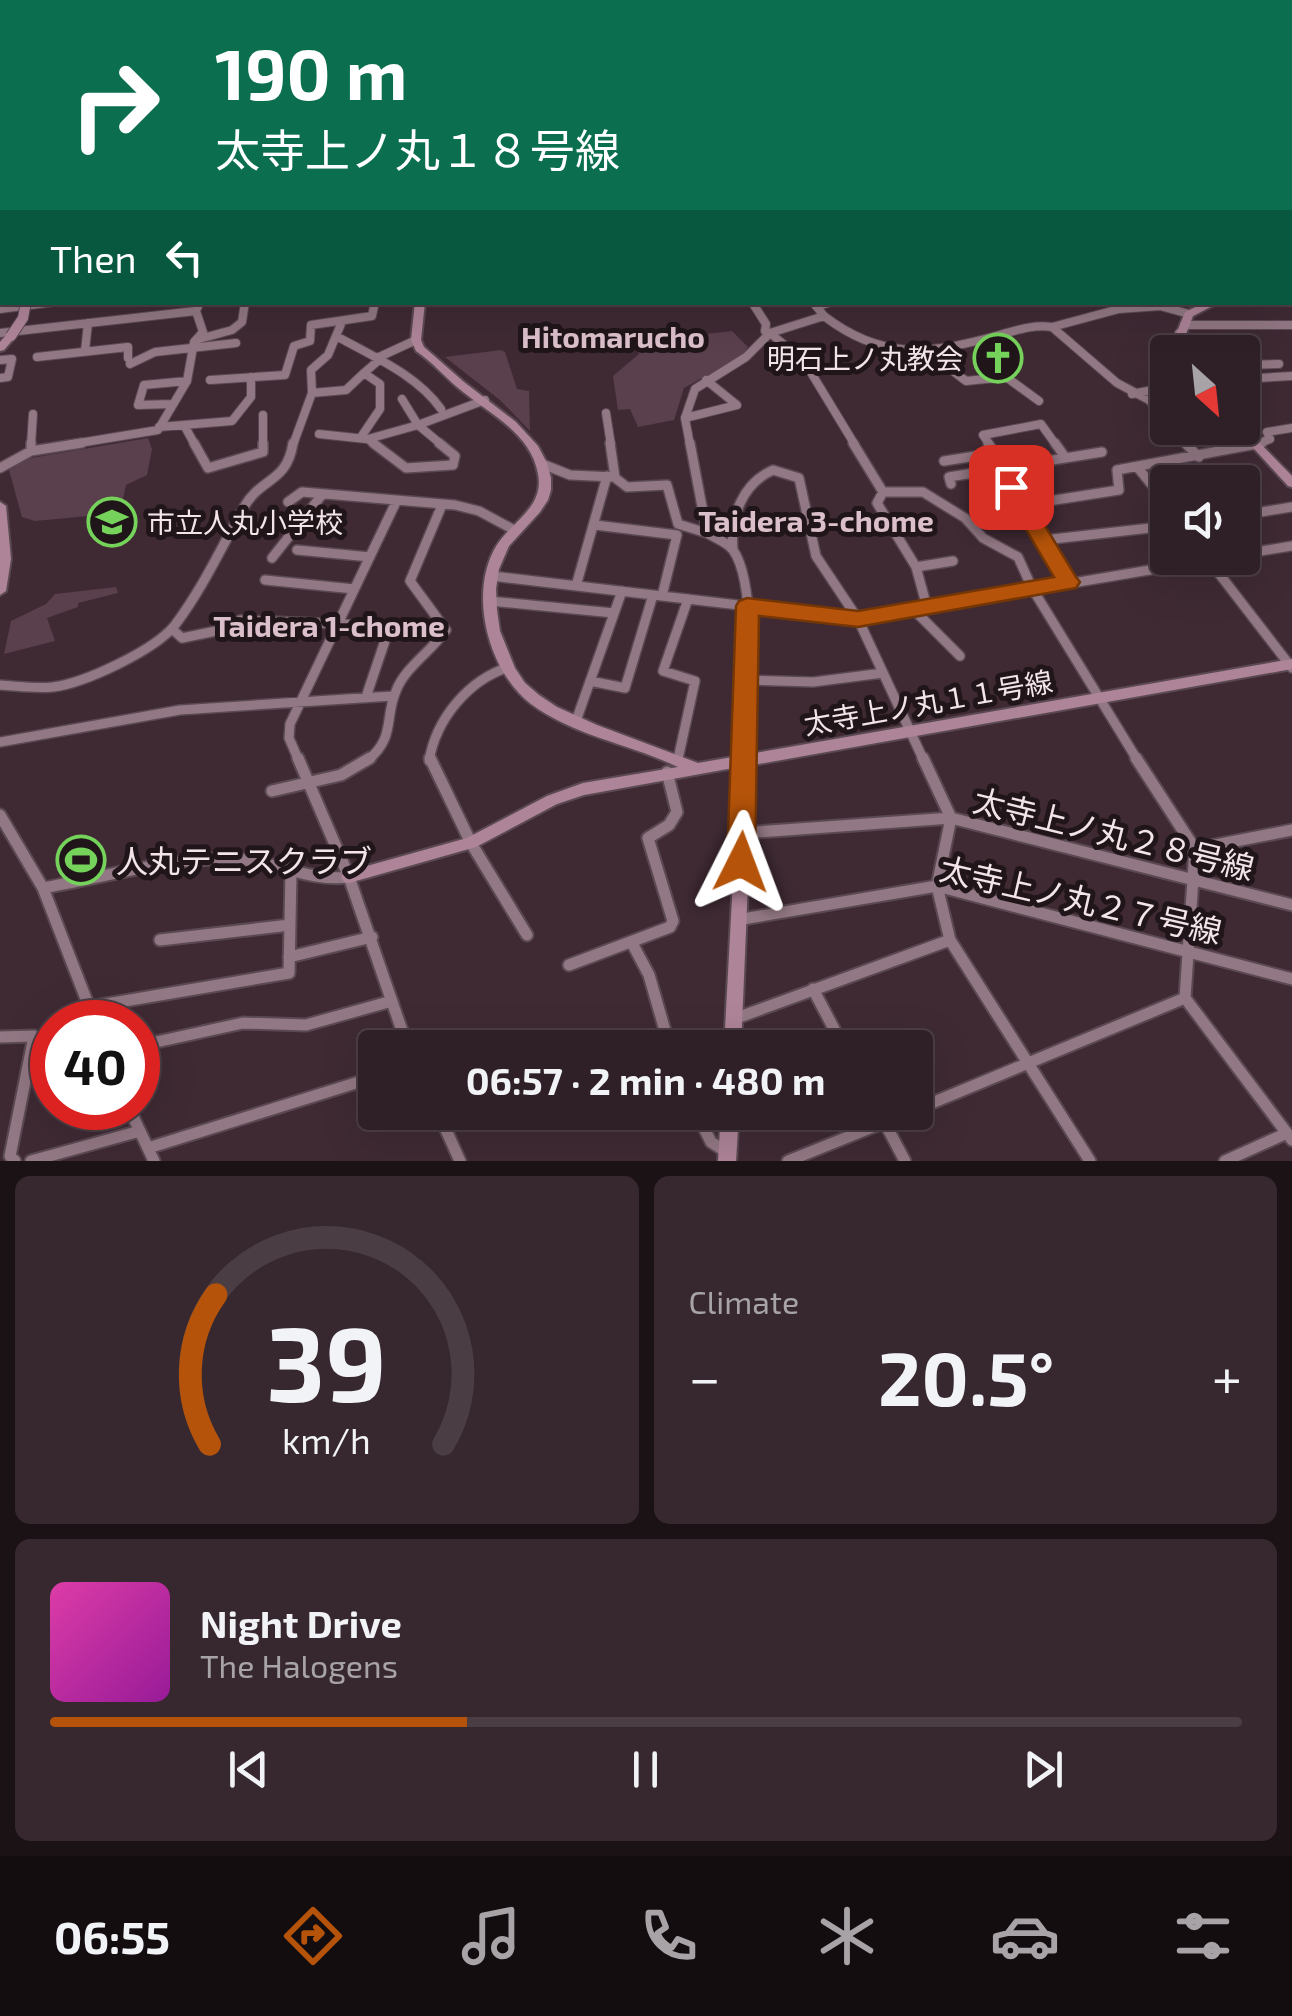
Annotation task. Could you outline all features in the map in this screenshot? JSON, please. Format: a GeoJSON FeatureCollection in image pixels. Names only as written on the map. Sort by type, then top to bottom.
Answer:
{"type":"FeatureCollection","features":[{"type":"Feature","properties":{"kind":"street"},"geometry":{"type":"LineString","coordinates":[[0,348],[6,334],[23,318],[25,305]]}},
{"type":"Feature","properties":{"kind":"street"},"geometry":{"type":"LineString","coordinates":[[0,308],[27,305]]}},
{"type":"Feature","properties":{"kind":"street"},"geometry":{"type":"LineString","coordinates":[[37,357],[128,347],[129,361],[232,330],[242,322],[245,305]]}},
{"type":"Feature","properties":{"kind":"street"},"geometry":{"type":"LineString","coordinates":[[210,380],[284,375],[294,346],[310,341],[311,325],[340,324],[372,316],[374,305]]}},
{"type":"Feature","properties":{"kind":"street"},"geometry":{"type":"LineString","coordinates":[[420,305],[416,340],[420,348],[460,384],[485,400],[529,442],[545,474],[544,499],[501,548],[492,576],[490,601],[508,667],[535,700],[672,766]]}},
{"type":"Feature","properties":{"kind":"street"},"geometry":{"type":"LineString","coordinates":[[754,305],[767,332],[804,361],[883,492]]}},
{"type":"Feature","properties":{"kind":"street"},"geometry":{"type":"LineString","coordinates":[[815,305],[836,328],[896,353],[927,351],[1037,326],[1052,327],[1119,309],[1160,306],[1184,324],[1190,335]]}},
{"type":"Feature","properties":{"kind":"street"},"geometry":{"type":"LineString","coordinates":[[1119,309],[1126,305]]}},
{"type":"Feature","properties":{"kind":"street"},"geometry":{"type":"LineString","coordinates":[[1180,335],[1184,324],[1211,305]]}},
{"type":"Feature","properties":{"kind":"street"},"geometry":{"type":"LineString","coordinates":[[6,334],[198,307],[203,332],[195,344],[188,381],[160,428]]}},
{"type":"Feature","properties":{"kind":"street"},"geometry":{"type":"LineString","coordinates":[[707,532],[686,418],[696,390],[746,357],[767,332],[824,316]]}},
{"type":"Feature","properties":{"kind":"street"},"geometry":{"type":"LineString","coordinates":[[85,351],[88,323]]}},
{"type":"Feature","properties":{"kind":"street"},"geometry":{"type":"LineString","coordinates":[[0,684],[48,688],[73,684],[123,661],[172,630],[230,540],[246,502],[290,464],[295,432],[312,393],[311,370],[321,365],[338,337],[340,324]]}},
{"type":"Feature","properties":{"kind":"street"},"geometry":{"type":"LineString","coordinates":[[1184,324],[1292,324]]}},
{"type":"Feature","properties":{"kind":"street"},"geometry":{"type":"LineString","coordinates":[[1052,327],[1132,394],[1150,402]]}},
{"type":"Feature","properties":{"kind":"street"},"geometry":{"type":"LineString","coordinates":[[338,337],[432,395],[441,409]]}},
{"type":"Feature","properties":{"kind":"street"},"geometry":{"type":"LineString","coordinates":[[312,393],[346,390],[378,359],[416,340]]}},
{"type":"Feature","properties":{"kind":"street"},"geometry":{"type":"LineString","coordinates":[[195,344],[236,343]]}},
{"type":"Feature","properties":{"kind":"street"},"geometry":{"type":"LineString","coordinates":[[927,351],[966,381],[997,372],[1039,401]]}},
{"type":"Feature","properties":{"kind":"street"},"geometry":{"type":"LineString","coordinates":[[0,360],[12,359],[8,377],[0,378]]}},
{"type":"Feature","properties":{"kind":"street"},"geometry":{"type":"LineString","coordinates":[[1260,365],[1279,364]]}},
{"type":"Feature","properties":{"kind":"street"},"geometry":{"type":"LineString","coordinates":[[364,373],[380,384],[380,409],[364,438]]}},
{"type":"Feature","properties":{"kind":"street"},"geometry":{"type":"LineString","coordinates":[[1260,378],[1292,376]]}},
{"type":"Feature","properties":{"kind":"street"},"geometry":{"type":"LineString","coordinates":[[0,468],[31,451],[160,428],[232,421],[251,397],[250,377]]}},
{"type":"Feature","properties":{"kind":"street"},"geometry":{"type":"LineString","coordinates":[[686,418],[737,406],[706,380]]}},
{"type":"Feature","properties":{"kind":"street"},"geometry":{"type":"LineString","coordinates":[[172,404],[138,405],[144,385],[188,381]]}},
{"type":"Feature","properties":{"kind":"street"},"geometry":{"type":"LineString","coordinates":[[1132,394],[1150,390]]}},
{"type":"Feature","properties":{"kind":"street"},"geometry":{"type":"LineString","coordinates":[[364,438],[406,468],[453,465],[456,456],[417,424],[402,399]]}},
{"type":"Feature","properties":{"kind":"street"},"geometry":{"type":"LineString","coordinates":[[319,434],[364,438],[485,400]]}},
{"type":"Feature","properties":{"kind":"street"},"geometry":{"type":"LineString","coordinates":[[576,586],[611,476],[606,413]]}},
{"type":"Feature","properties":{"kind":"street"},"geometry":{"type":"LineString","coordinates":[[31,451],[33,414]]}},
{"type":"Feature","properties":{"kind":"street"},"geometry":{"type":"LineString","coordinates":[[184,425],[208,468],[263,452],[263,415]]}},
{"type":"Feature","properties":{"kind":"street"},"geometry":{"type":"LineString","coordinates":[[1065,457],[1040,424],[984,435],[1068,582]]}},
{"type":"Feature","properties":{"kind":"street"},"geometry":{"type":"LineString","coordinates":[[1260,443],[1270,439],[1267,432],[1292,428]]}},
{"type":"Feature","properties":{"kind":"street"},"geometry":{"type":"LineString","coordinates":[[1188,445],[1199,457]]}},
{"type":"Feature","properties":{"kind":"street"},"geometry":{"type":"LineString","coordinates":[[1023,505],[1119,490],[1117,470],[1256,445],[1292,482]]}},
{"type":"Feature","properties":{"kind":"street"},"geometry":{"type":"LineString","coordinates":[[952,484],[949,477],[1102,452]]}},
{"type":"Feature","properties":{"kind":"street"},"geometry":{"type":"LineString","coordinates":[[944,461],[995,453]]}},
{"type":"Feature","properties":{"kind":"street"},"geometry":{"type":"LineString","coordinates":[[540,463],[550,462],[574,476],[611,476],[627,487],[668,484],[678,524],[707,532],[733,550]]}},
{"type":"Feature","properties":{"kind":"street"},"geometry":{"type":"LineString","coordinates":[[1138,468],[1150,483]]}},
{"type":"Feature","properties":{"kind":"street"},"geometry":{"type":"LineString","coordinates":[[733,1030],[746,760],[747,606],[730,530],[751,482],[773,470],[799,478],[816,556],[858,619],[951,818],[936,886],[950,940],[1090,1161]]}},
{"type":"Feature","properties":{"kind":"street"},"geometry":{"type":"LineString","coordinates":[[288,502],[302,492],[442,505],[478,511],[516,531]]}},
{"type":"Feature","properties":{"kind":"street"},"geometry":{"type":"LineString","coordinates":[[883,492],[876,503],[916,567],[927,606]]}},
{"type":"Feature","properties":{"kind":"street"},"geometry":{"type":"LineString","coordinates":[[883,492],[923,492],[966,518],[983,538],[1018,557],[1097,698],[1194,850],[1185,998],[1290,1137],[1225,1161]]}},
{"type":"Feature","properties":{"kind":"street"},"geometry":{"type":"LineString","coordinates":[[272,558],[320,496]]}},
{"type":"Feature","properties":{"kind":"street"},"geometry":{"type":"LineString","coordinates":[[396,502],[300,701],[290,724],[289,738],[349,877],[402,1030]]}},
{"type":"Feature","properties":{"kind":"street"},"geometry":{"type":"LineString","coordinates":[[272,791],[347,776],[384,742],[391,727],[392,696],[446,630],[444,622],[416,598],[410,580],[442,505]]}},
{"type":"Feature","properties":{"kind":"street"},"geometry":{"type":"LineString","coordinates":[[0,506],[5,544],[0,591]]}},
{"type":"Feature","properties":{"kind":"street"},"geometry":{"type":"LineString","coordinates":[[1260,512],[1292,507]]}},
{"type":"Feature","properties":{"kind":"street"},"geometry":{"type":"LineString","coordinates":[[590,681],[625,688],[677,535],[595,525]]}},
{"type":"Feature","properties":{"kind":"street"},"geometry":{"type":"LineString","coordinates":[[1044,540],[1150,528]]}},
{"type":"Feature","properties":{"kind":"street"},"geometry":{"type":"LineString","coordinates":[[1260,551],[1292,546]]}},
{"type":"Feature","properties":{"kind":"street"},"geometry":{"type":"LineString","coordinates":[[297,550],[370,557]]}},
{"type":"Feature","properties":{"kind":"street"},"geometry":{"type":"LineString","coordinates":[[916,567],[953,561]]}},
{"type":"Feature","properties":{"kind":"street"},"geometry":{"type":"LineString","coordinates":[[492,576],[858,619],[1150,568]]}},
{"type":"Feature","properties":{"kind":"street"},"geometry":{"type":"LineString","coordinates":[[1220,575],[1291,666]]}},
{"type":"Feature","properties":{"kind":"street"},"geometry":{"type":"LineString","coordinates":[[265,580],[354,589]]}},
{"type":"Feature","properties":{"kind":"street"},"geometry":{"type":"LineString","coordinates":[[576,721],[622,592]]}},
{"type":"Feature","properties":{"kind":"street"},"geometry":{"type":"LineString","coordinates":[[570,965],[670,927],[673,920],[660,889],[648,838],[671,826],[678,813],[672,766],[696,680],[663,671],[688,599]]}},
{"type":"Feature","properties":{"kind":"street"},"geometry":{"type":"LineString","coordinates":[[490,601],[614,612]]}},
{"type":"Feature","properties":{"kind":"street"},"geometry":{"type":"LineString","coordinates":[[913,609],[960,656]]}},
{"type":"Feature","properties":{"kind":"street"},"geometry":{"type":"LineString","coordinates":[[240,620],[422,627]]}},
{"type":"Feature","properties":{"kind":"street"},"geometry":{"type":"LineString","coordinates":[[366,698],[390,626]]}},
{"type":"Feature","properties":{"kind":"street"},"geometry":{"type":"LineString","coordinates":[[172,630],[182,638],[216,631]]}},
{"type":"Feature","properties":{"kind":"street","name":"太寺上ノ丸１１号線"},"geometry":{"type":"LineString","coordinates":[[349,877],[470,844],[552,800],[672,766],[695,768],[746,760],[1291,666]]}},
{"type":"Feature","properties":{"kind":"street"},"geometry":{"type":"LineString","coordinates":[[508,667],[495,670],[441,722],[429,751],[429,763],[470,844],[527,935]]}},
{"type":"Feature","properties":{"kind":"street"},"geometry":{"type":"LineString","coordinates":[[747,680],[813,682],[883,674]]}},
{"type":"Feature","properties":{"kind":"street"},"geometry":{"type":"LineString","coordinates":[[0,742],[146,714],[392,696]]}},
{"type":"Feature","properties":{"kind":"street"},"geometry":{"type":"LineString","coordinates":[[0,815],[43,888],[86,1000]]}},
{"type":"Feature","properties":{"kind":"street","name":"太寺上ノ丸２８号線"},"geometry":{"type":"LineString","coordinates":[[743,834],[951,818],[1292,904]]}},
{"type":"Feature","properties":{"kind":"street"},"geometry":{"type":"LineString","coordinates":[[1194,850],[1292,830]]}},
{"type":"Feature","properties":{"kind":"street"},"geometry":{"type":"LineString","coordinates":[[43,888],[216,860],[255,860],[325,882],[349,877]]}},
{"type":"Feature","properties":{"kind":"street"},"geometry":{"type":"LineString","coordinates":[[130,1000],[289,973],[291,871]]}},
{"type":"Feature","properties":{"kind":"street","name":"太寺上ノ丸２７号線"},"geometry":{"type":"LineString","coordinates":[[737,920],[936,886],[1292,979]]}},
{"type":"Feature","properties":{"kind":"street"},"geometry":{"type":"LineString","coordinates":[[160,940],[290,925]]}},
{"type":"Feature","properties":{"kind":"street"},"geometry":{"type":"LineString","coordinates":[[289,957],[372,938]]}},
{"type":"Feature","properties":{"kind":"street"},"geometry":{"type":"LineString","coordinates":[[734,1019],[950,940]]}},
{"type":"Feature","properties":{"kind":"street"},"geometry":{"type":"LineString","coordinates":[[632,943],[648,975],[665,1030]]}},
{"type":"Feature","properties":{"kind":"street"},"geometry":{"type":"LineString","coordinates":[[813,989],[835,1030]]}},
{"type":"Feature","properties":{"kind":"street"},"geometry":{"type":"LineString","coordinates":[[933,1102],[1185,998]]}},
{"type":"Feature","properties":{"kind":"street"},"geometry":{"type":"LineString","coordinates":[[160,1041],[243,1023],[306,1025],[392,1002]]}},
{"type":"Feature","properties":{"kind":"street"},"geometry":{"type":"LineString","coordinates":[[0,1037],[34,1036],[10,1156],[15,1161]]}},
{"type":"Feature","properties":{"kind":"street"},"geometry":{"type":"LineString","coordinates":[[30,1161],[140,1131],[151,1154],[358,1083]]}},
{"type":"Feature","properties":{"kind":"street"},"geometry":{"type":"LineString","coordinates":[[446,1130],[460,1161]]}},
{"type":"Feature","properties":{"kind":"street"},"geometry":{"type":"LineString","coordinates":[[705,1130],[727,1157]]}},
{"type":"Feature","properties":{"kind":"street"},"geometry":{"type":"LineString","coordinates":[[727,1157],[729,1130]]}},
{"type":"Feature","properties":{"kind":"street"},"geometry":{"type":"LineString","coordinates":[[788,1161],[856,1130]]}},
{"type":"Feature","properties":{"kind":"street"},"geometry":{"type":"LineString","coordinates":[[888,1130],[905,1161]]}},
{"type":"Feature","properties":{"kind":"shaded area"},"geometry":{"type":"Polygon","coordinates":[[[732,331],[748,347],[741,357],[684,388],[674,420],[638,427],[630,409],[618,410],[613,376],[639,354],[634,342],[732,331]]]}},
{"type":"Feature","properties":{"kind":"shaded area"},"geometry":{"type":"Polygon","coordinates":[[[501,350],[517,389],[529,391],[530,431],[500,400],[445,357],[501,350]]]}},
{"type":"Feature","properties":{"kind":"shaded area"},"geometry":{"type":"Polygon","coordinates":[[[148,438],[152,449],[147,475],[126,485],[120,513],[35,521],[22,517],[9,470],[25,459],[148,438]]]}},
{"type":"Feature","properties":{"kind":"shaded area"},"geometry":{"type":"Polygon","coordinates":[[[116,587],[118,593],[78,603],[78,607],[47,618],[55,641],[4,654],[11,621],[46,604],[55,594],[116,587]]]}},
{"type":"Feature","properties":{"kind":"building"},"geometry":{"type":"Polygon","coordinates":[[[1002,343],[1012,353],[997,357],[986,347],[1002,343]]]}},
{"type":"Feature","properties":{"kind":"place","name":"明石上ノ丸教会"},"geometry":{"type":"Point","coordinates":[998,358]}},
{"type":"Feature","properties":{"kind":"place","name":"市立人丸小学校"},"geometry":{"type":"Point","coordinates":[112,522]}},
{"type":"Feature","properties":{"kind":"place","name":"人丸テニスクラブ"},"geometry":{"type":"Point","coordinates":[81,860]}},
{"type":"Feature","properties":{"kind":"district","name":"Hitomarucho"},"geometry":{"type":"Point","coordinates":[613,336]}},
{"type":"Feature","properties":{"kind":"district","name":"Taidera 3-chome"},"geometry":{"type":"Point","coordinates":[816,520]}},
{"type":"Feature","properties":{"kind":"district","name":"Taidera 1-chome"},"geometry":{"type":"Point","coordinates":[329,625]}},
{"type":"Feature","properties":{"kind":"route"},"geometry":{"type":"LineString","coordinates":[[741,862],[747,606],[858,619],[1068,582],[1011,487]]}}]}
